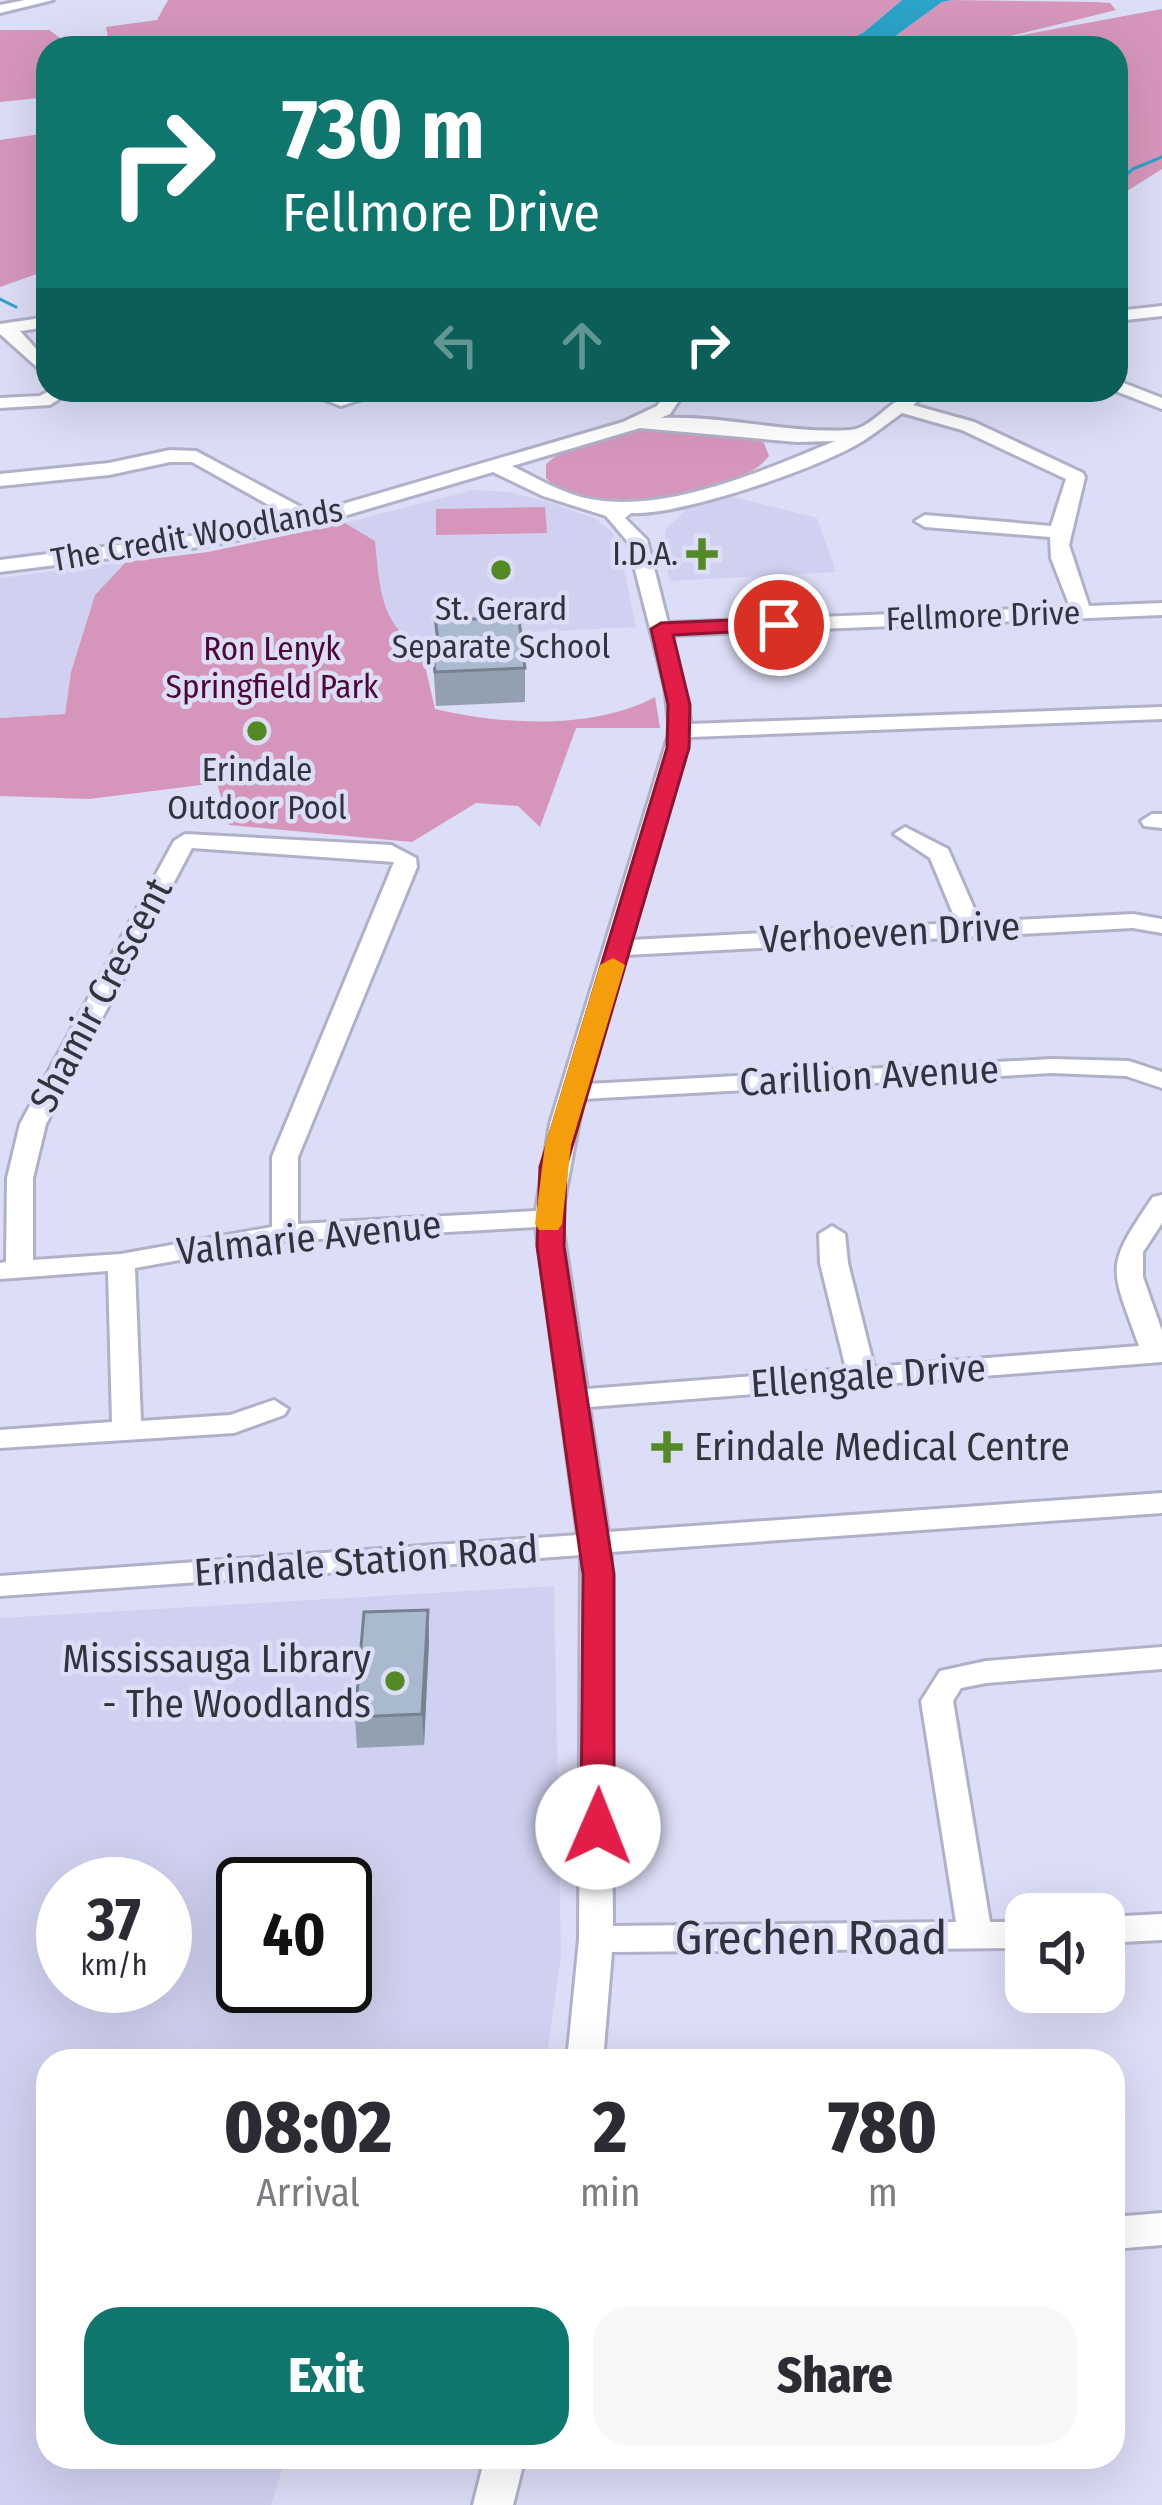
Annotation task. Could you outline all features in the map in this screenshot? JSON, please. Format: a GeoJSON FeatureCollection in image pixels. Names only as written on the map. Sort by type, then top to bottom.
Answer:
{"type":"FeatureCollection","features":[{"type":"Feature","properties":{"kind":"street"},"geometry":{"type":"LineString","coordinates":[[0,9],[46,0]]}},
{"type":"Feature","properties":{"kind":"street"},"geometry":{"type":"LineString","coordinates":[[1128,315],[1162,311]]}},
{"type":"Feature","properties":{"kind":"street"},"geometry":{"type":"LineString","coordinates":[[4,328],[36,324]]}},
{"type":"Feature","properties":{"kind":"street"},"geometry":{"type":"LineString","coordinates":[[4,328],[36,360]]}},
{"type":"Feature","properties":{"kind":"street"},"geometry":{"type":"LineString","coordinates":[[1128,390],[1162,404]]}},
{"type":"Feature","properties":{"kind":"street"},"geometry":{"type":"LineString","coordinates":[[0,404],[36,402]]}},
{"type":"Feature","properties":{"kind":"street"},"geometry":{"type":"LineString","coordinates":[[628,426],[664,410],[670,402]]}},
{"type":"Feature","properties":{"kind":"street"},"geometry":{"type":"LineString","coordinates":[[681,402],[687,412],[708,422]]}},
{"type":"Feature","properties":{"kind":"street"},"geometry":{"type":"LineString","coordinates":[[496,466],[550,492],[631,517],[830,451],[906,402]]}},
{"type":"Feature","properties":{"kind":"street"},"geometry":{"type":"LineString","coordinates":[[900,407],[968,426],[1076,477],[1057,532],[1058,557],[1082,612]]}},
{"type":"Feature","properties":{"kind":"street"},"geometry":{"type":"LineString","coordinates":[[628,426],[708,422],[807,437],[867,429]]}},
{"type":"Feature","properties":{"kind":"street","name":"The Credit Woodlands"},"geometry":{"type":"LineString","coordinates":[[0,566],[198,541],[310,520],[628,426]]}},
{"type":"Feature","properties":{"kind":"street"},"geometry":{"type":"LineString","coordinates":[[745,428],[776,450],[771,462],[755,476]]}},
{"type":"Feature","properties":{"kind":"street"},"geometry":{"type":"LineString","coordinates":[[0,480],[109,469],[170,456],[196,457],[310,520]]}},
{"type":"Feature","properties":{"kind":"street"},"geometry":{"type":"LineString","coordinates":[[586,2049],[596,1939],[599,1688],[595,1544],[548,1218],[553,1167],[681,731],[661,629],[631,517]]}},
{"type":"Feature","properties":{"kind":"street"},"geometry":{"type":"LineString","coordinates":[[925,521],[1057,532]]}},
{"type":"Feature","properties":{"kind":"street","name":"Fellmore Drive"},"geometry":{"type":"LineString","coordinates":[[661,629],[1162,609]]}},
{"type":"Feature","properties":{"kind":"street"},"geometry":{"type":"LineString","coordinates":[[681,731],[1162,713]]}},
{"type":"Feature","properties":{"kind":"street"},"geometry":{"type":"LineString","coordinates":[[905,834],[940,854],[971,928]]}},
{"type":"Feature","properties":{"kind":"street","name":"Shamir Crescent"},"geometry":{"type":"LineString","coordinates":[[10,1270],[20,1178],[32,1124],[185,841],[391,852],[405,858],[406,867],[285,1157],[285,1233]]}},
{"type":"Feature","properties":{"kind":"street","name":"Verhoeven Drive"},"geometry":{"type":"LineString","coordinates":[[618,948],[1133,921],[1162,926]]}},
{"type":"Feature","properties":{"kind":"street","name":"Carillion Avenue"},"geometry":{"type":"LineString","coordinates":[[574,1092],[1052,1066],[1130,1070],[1162,1080]]}},
{"type":"Feature","properties":{"kind":"street"},"geometry":{"type":"LineString","coordinates":[[1159,1353],[1129,1277],[1130,1252],[1162,1202]]}},
{"type":"Feature","properties":{"kind":"street","name":"Valmarie Avenue"},"geometry":{"type":"LineString","coordinates":[[10,1270],[122,1262],[285,1233],[548,1218]]}},
{"type":"Feature","properties":{"kind":"street"},"geometry":{"type":"LineString","coordinates":[[832,1234],[834,1263],[862,1377]]}},
{"type":"Feature","properties":{"kind":"street"},"geometry":{"type":"LineString","coordinates":[[122,1262],[127,1430]]}},
{"type":"Feature","properties":{"kind":"street","name":"Ellengale Drive"},"geometry":{"type":"LineString","coordinates":[[574,1399],[1159,1353]]}},
{"type":"Feature","properties":{"kind":"street"},"geometry":{"type":"LineString","coordinates":[[0,1439],[234,1424],[274,1409]]}},
{"type":"Feature","properties":{"kind":"street","name":"Erindale Station Road"},"geometry":{"type":"LineString","coordinates":[[0,1586],[1162,1503]]}},
{"type":"Feature","properties":{"kind":"street"},"geometry":{"type":"LineString","coordinates":[[976,1938],[937,1701],[951,1679],[1162,1658]]}},
{"type":"Feature","properties":{"kind":"street"},"geometry":{"type":"LineString","coordinates":[[1125,1929],[1162,1927]]}},
{"type":"Feature","properties":{"kind":"street","name":"Grechen Road"},"geometry":{"type":"LineString","coordinates":[[596,1939],[1005,1936]]}},
{"type":"Feature","properties":{"kind":"street"},"geometry":{"type":"LineString","coordinates":[[1125,2232],[1162,2229]]}},
{"type":"Feature","properties":{"kind":"street"},"geometry":{"type":"LineString","coordinates":[[493,2505],[502,2469]]}},
{"type":"Feature","properties":{"kind":"shaded area","name":"St. Gerard Separate School"},"geometry":{"type":"Polygon","coordinates":[[[472,490],[508,492],[552,503],[596,519],[611,531],[618,541],[636,627],[433,637],[421,648],[398,635],[382,605],[375,541],[345,523],[472,490]]]}},
{"type":"Feature","properties":{"kind":"shaded area"},"geometry":{"type":"Polygon","coordinates":[[[725,495],[817,518],[836,572],[670,581],[662,552],[666,529],[688,508],[725,495]]]}},
{"type":"Feature","properties":{"kind":"shaded area"},"geometry":{"type":"Polygon","coordinates":[[[126,562],[95,595],[71,672],[65,714],[0,718],[0,578],[126,562]]]}},
{"type":"Feature","properties":{"kind":"shaded area"},"geometry":{"type":"Polygon","coordinates":[[[554,1586],[561,1956],[548,2049],[36,2049],[36,2469],[282,2469],[271,2505],[0,2505],[0,1618],[554,1586]]]}},
{"type":"Feature","properties":{"kind":"green space"},"geometry":{"type":"Polygon","coordinates":[[[168,0],[902,0],[856,36],[108,36],[106,27],[157,20],[168,0]]]}},
{"type":"Feature","properties":{"kind":"green space"},"geometry":{"type":"Polygon","coordinates":[[[942,2],[1096,2],[1110,3],[1116,10],[1011,36],[895,36],[942,2]]]}},
{"type":"Feature","properties":{"kind":"green space"},"geometry":{"type":"Polygon","coordinates":[[[1162,9],[1162,169],[1128,190],[1128,36],[1017,36],[1162,9]]]}},
{"type":"Feature","properties":{"kind":"green space"},"geometry":{"type":"Polygon","coordinates":[[[0,30],[49,30],[58,36],[36,36],[36,98],[0,102],[0,30]]]}},
{"type":"Feature","properties":{"kind":"green space"},"geometry":{"type":"Polygon","coordinates":[[[36,135],[36,274],[0,287],[0,140],[36,135]]]}},
{"type":"Feature","properties":{"kind":"green space"},"geometry":{"type":"Polygon","coordinates":[[[643,428],[749,434],[764,443],[769,456],[735,478],[647,501],[583,499],[546,478],[546,464],[562,451],[643,428]]]}},
{"type":"Feature","properties":{"kind":"green space"},"geometry":{"type":"Polygon","coordinates":[[[545,507],[547,533],[436,535],[436,509],[545,507]]]}},
{"type":"Feature","properties":{"kind":"green space","name":"Ron Lenyk Springfield Park"},"geometry":{"type":"Polygon","coordinates":[[[345,523],[375,541],[384,602],[397,627],[421,648],[435,709],[489,719],[576,720],[631,708],[655,697],[660,728],[576,728],[540,827],[518,806],[476,803],[412,842],[229,825],[217,783],[89,799],[0,796],[0,718],[65,714],[71,672],[95,595],[126,562],[208,552],[345,523]]]}},
{"type":"Feature","properties":{"kind":"water"},"geometry":{"type":"Polygon","coordinates":[[[902,0],[952,0],[942,2],[895,36],[856,36],[902,0]]]}},
{"type":"Feature","properties":{"kind":"building"},"geometry":{"type":"Polygon","coordinates":[[[435,618],[519,620],[525,668],[435,672],[432,647],[439,647],[435,618]]]}},
{"type":"Feature","properties":{"kind":"building","name":"Mississauga Library - The Woodlands"},"geometry":{"type":"Polygon","coordinates":[[[428,1610],[422,1714],[355,1717],[364,1612],[428,1610]]]}},
{"type":"Feature","properties":{"kind":"waterway"},"geometry":{"type":"LineString","coordinates":[[1128,173],[1162,157]]}},
{"type":"Feature","properties":{"kind":"waterway"},"geometry":{"type":"LineString","coordinates":[[0,299],[16,307]]}},
{"type":"Feature","properties":{"kind":"slow traffic"},"geometry":{"type":"LineString","coordinates":[[548,1224],[563,1124],[613,965]]}},
{"type":"Feature","properties":{"kind":"place","name":"I.D.A."},"geometry":{"type":"Point","coordinates":[702,554]}},
{"type":"Feature","properties":{"kind":"place","name":"St. Gerard Separate School"},"geometry":{"type":"Point","coordinates":[501,570]}},
{"type":"Feature","properties":{"kind":"place","name":"Erindale Outdoor Pool"},"geometry":{"type":"Point","coordinates":[257,731]}},
{"type":"Feature","properties":{"kind":"place","name":"Erindale Medical Centre"},"geometry":{"type":"Point","coordinates":[667,1447]}},
{"type":"Feature","properties":{"kind":"place","name":"Mississauga Library - The Woodlands"},"geometry":{"type":"Point","coordinates":[395,1681]}},
{"type":"Feature","properties":{"kind":"route"},"geometry":{"type":"LineString","coordinates":[[598,1827],[598,1574],[550,1246],[553,1167],[678,748],[679,705],[661,629],[779,625]]}}]}
